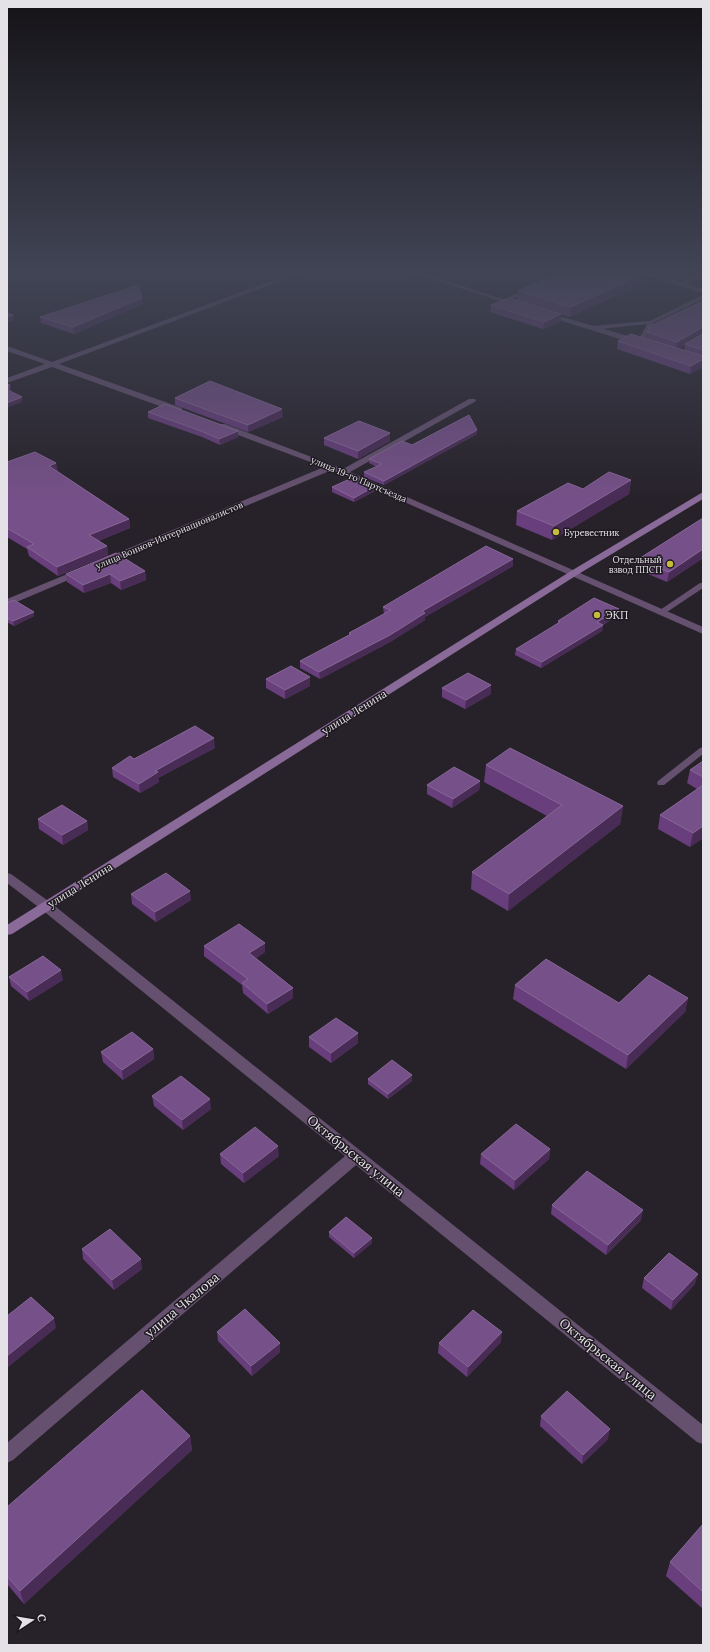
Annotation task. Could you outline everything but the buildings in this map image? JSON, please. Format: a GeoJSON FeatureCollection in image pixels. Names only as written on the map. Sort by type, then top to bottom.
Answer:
{"type":"FeatureCollection","features":[{"type":"Feature","properties":{"kind":"main road","name":"улица Ленина"},"geometry":{"type":"LineString","coordinates":[[7,931],[574,573],[703,495]]}},
{"type":"Feature","properties":{"kind":"street"},"geometry":{"type":"LineString","coordinates":[[7,381],[101,346]]}},
{"type":"Feature","properties":{"kind":"street"},"geometry":{"type":"LineString","coordinates":[[7,348],[185,413]]}},
{"type":"Feature","properties":{"kind":"street"},"geometry":{"type":"LineString","coordinates":[[343,472],[472,401]]}},
{"type":"Feature","properties":{"kind":"street","name":"улица 19-го Партсъезда"},"geometry":{"type":"LineString","coordinates":[[214,424],[332,467],[703,631]]}},
{"type":"Feature","properties":{"kind":"street","name":"улица Воинов-Интернационалистов"},"geometry":{"type":"LineString","coordinates":[[7,603],[332,467]]}},
{"type":"Feature","properties":{"kind":"street","name":"Октябрьская улица"},"geometry":{"type":"LineString","coordinates":[[7,877],[46,906],[703,1436]]}},
{"type":"Feature","properties":{"kind":"street","name":"улица Чкалова"},"geometry":{"type":"LineString","coordinates":[[7,1454],[356,1156]]}},
{"type":"Feature","properties":{"kind":"lane"},"geometry":{"type":"LineString","coordinates":[[662,612],[703,586]]}},
{"type":"Feature","properties":{"kind":"lane"},"geometry":{"type":"LineString","coordinates":[[661,783],[703,750]]}},
{"type":"Feature","properties":{"kind":"place","name":"Буревестник"},"geometry":{"type":"Point","coordinates":[556,532]}},
{"type":"Feature","properties":{"kind":"place","name":"Отдельный взвод ППСП"},"geometry":{"type":"Point","coordinates":[670,564]}},
{"type":"Feature","properties":{"kind":"place","name":"ЭКП"},"geometry":{"type":"Point","coordinates":[597,615]}}]}
